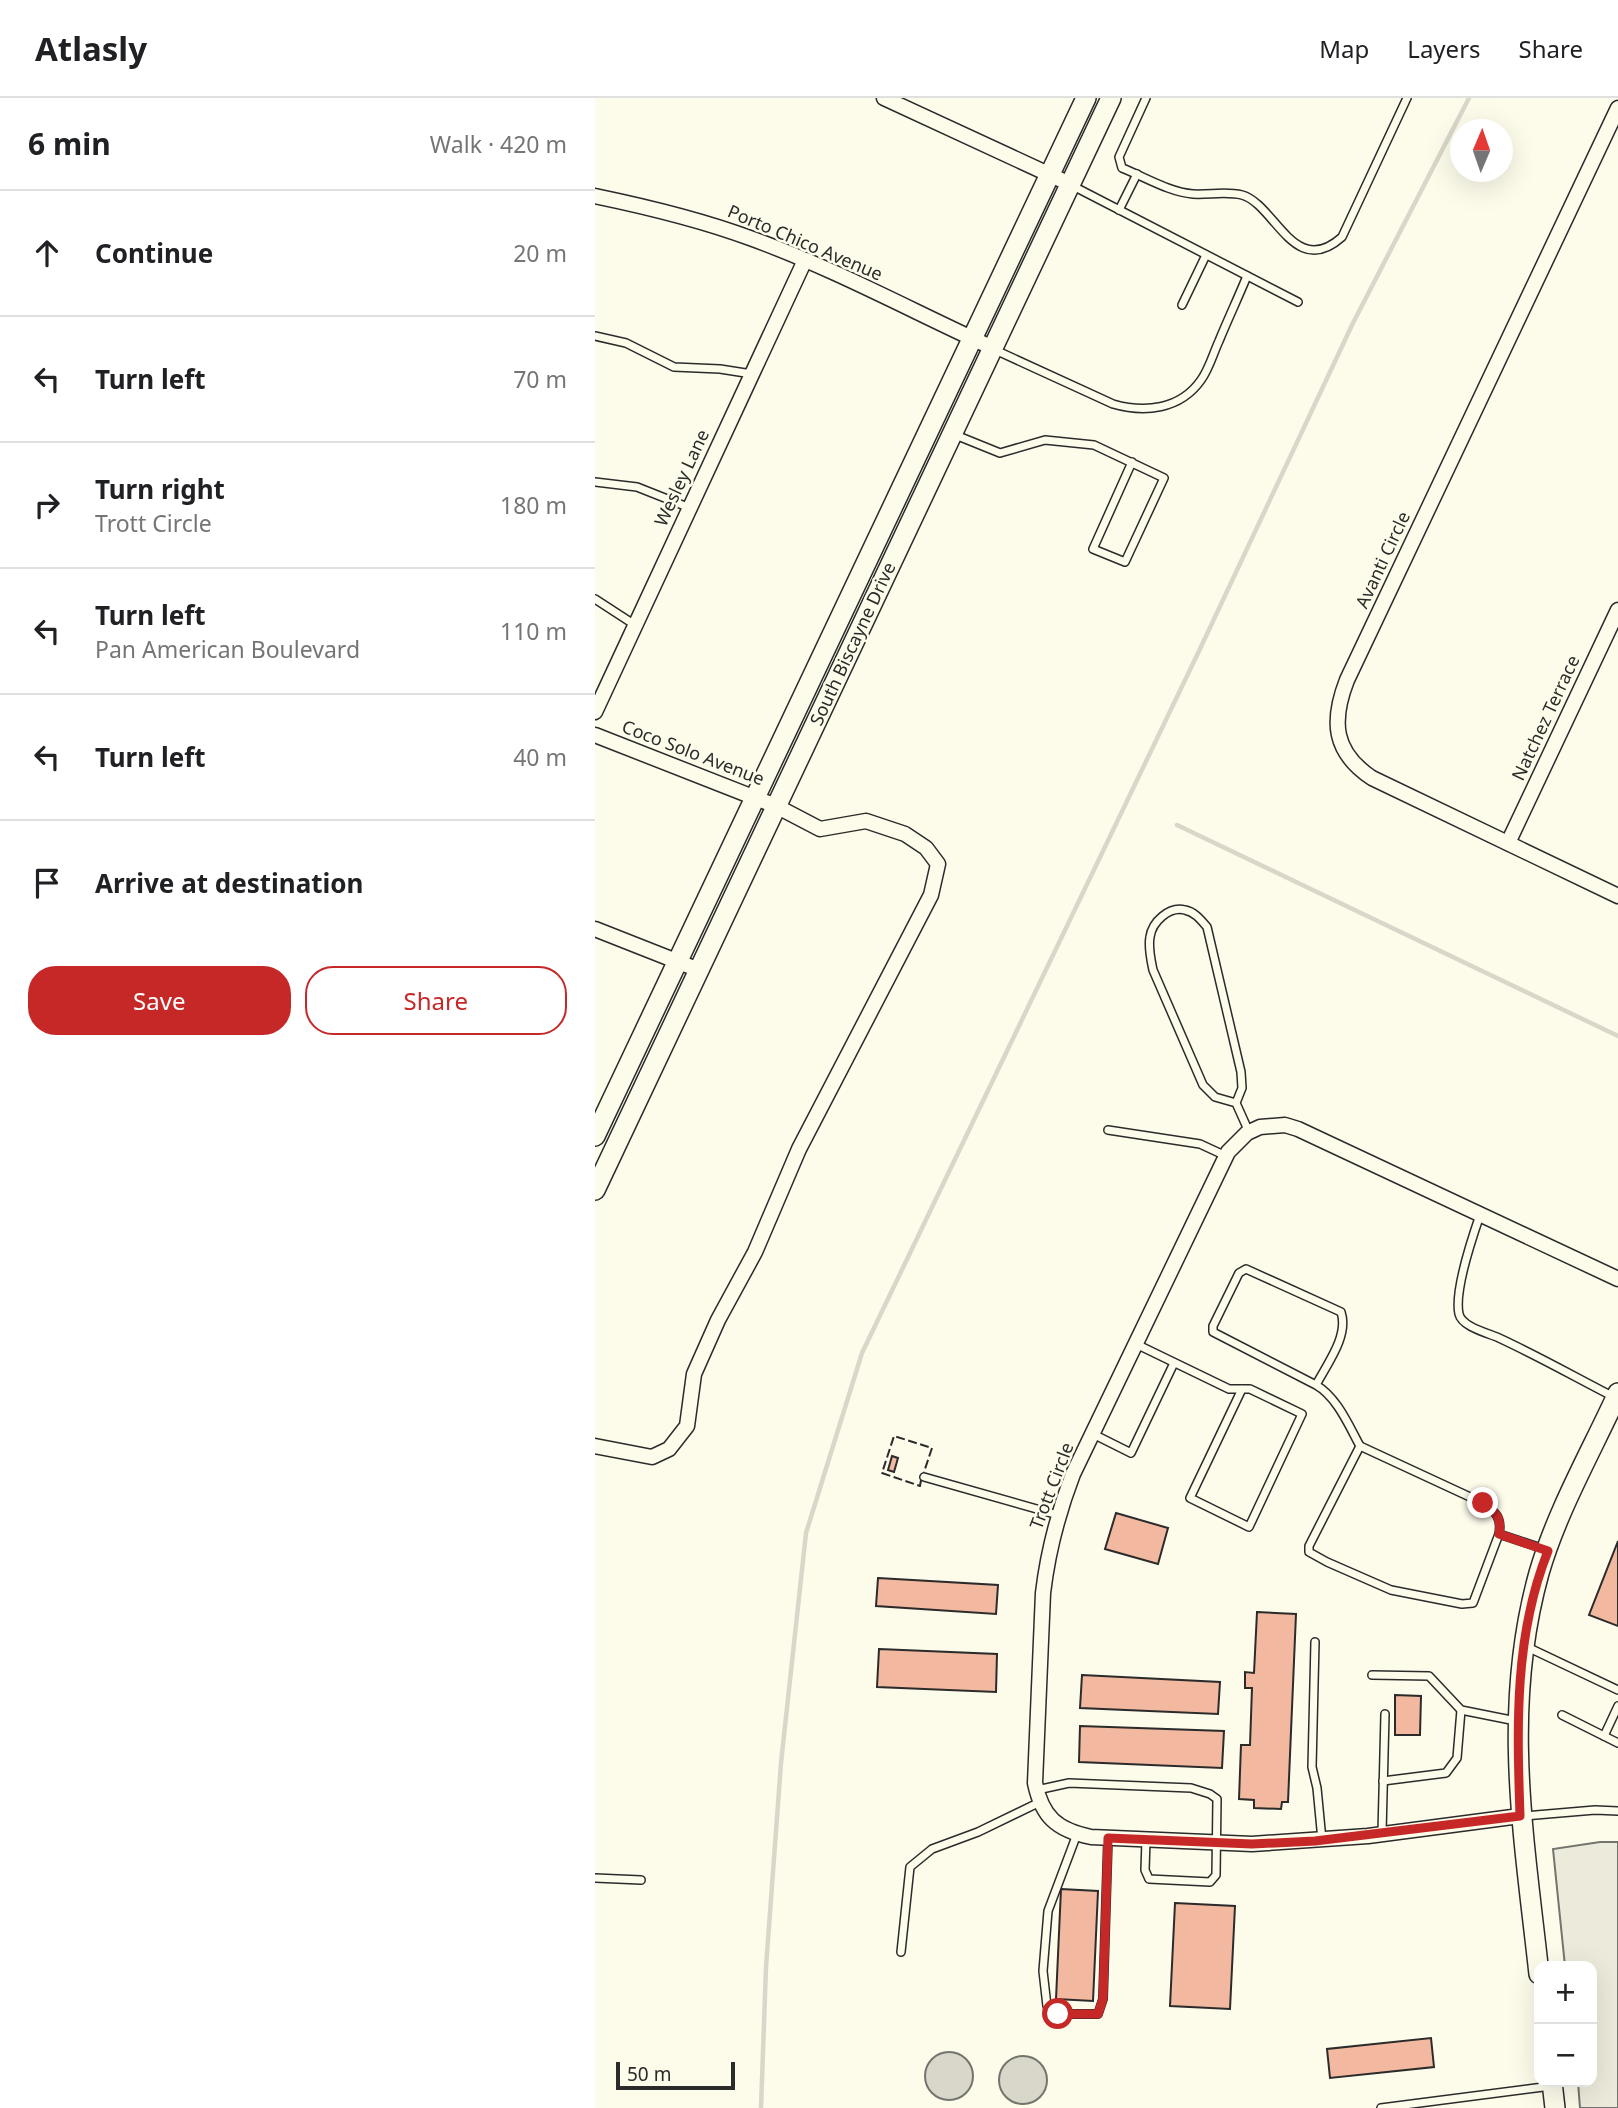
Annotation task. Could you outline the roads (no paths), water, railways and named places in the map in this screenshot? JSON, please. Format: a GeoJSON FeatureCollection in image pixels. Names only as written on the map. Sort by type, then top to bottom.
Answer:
{"type":"FeatureCollection","features":[{"type":"Feature","properties":{"kind":"street"},"geometry":{"type":"LineString","coordinates":[[884,98],[1070,184]]}},
{"type":"Feature","properties":{"kind":"street","name":"South Biscayne Drive"},"geometry":{"type":"LineString","coordinates":[[597,1128],[1086,98]]}},
{"type":"Feature","properties":{"kind":"street","name":"South Biscayne Drive"},"geometry":{"type":"LineString","coordinates":[[595,1191],[1111,98]]}},
{"type":"Feature","properties":{"kind":"street","name":"Avanti Circle"},"geometry":{"type":"LineString","coordinates":[[1616,118],[1338,703],[1336,720],[1344,750],[1360,770],[1618,896]]}},
{"type":"Feature","properties":{"kind":"street","name":"Porto Chico Avenue"},"geometry":{"type":"LineString","coordinates":[[595,196],[695,220],[750,238],[805,260],[993,348]]}},
{"type":"Feature","properties":{"kind":"street","name":"Wesley Lane"},"geometry":{"type":"LineString","coordinates":[[595,712],[805,260]]}},
{"type":"Feature","properties":{"kind":"street","name":"Natchez Terrace"},"geometry":{"type":"LineString","coordinates":[[1508,843],[1613,636],[1618,610]]}},
{"type":"Feature","properties":{"kind":"street","name":"Coco Solo Avenue"},"geometry":{"type":"LineString","coordinates":[[595,735],[755,798],[820,829],[866,821],[905,834],[926,848],[938,864],[931,895],[799,1149],[755,1252],[718,1320],[694,1374],[687,1426],[669,1449],[652,1457],[595,1446]]}},
{"type":"Feature","properties":{"kind":"street"},"geometry":{"type":"LineString","coordinates":[[595,929],[699,970]]}},
{"type":"Feature","properties":{"kind":"street"},"geometry":{"type":"LineString","coordinates":[[1249,1132],[1272,1125],[1299,1129],[1618,1279]]}},
{"type":"Feature","properties":{"kind":"street"},"geometry":{"type":"LineString","coordinates":[[597,1128],[622,1133]]}},
{"type":"Feature","properties":{"kind":"street","name":"Trott Circle"},"geometry":{"type":"LineString","coordinates":[[1038,1796],[1035,1783],[1043,1593],[1058,1515],[1073,1474],[1226,1156],[1235,1143],[1249,1132]]}},
{"type":"Feature","properties":{"kind":"street"},"geometry":{"type":"LineString","coordinates":[[1537,1961],[1520,1816],[1517,1721],[1524,1646],[1540,1571],[1564,1509],[1617,1395]]}},
{"type":"Feature","properties":{"kind":"street"},"geometry":{"type":"LineString","coordinates":[[1038,1796],[1056,1823],[1077,1834],[1108,1838],[1252,1844],[1382,1834],[1520,1816]]}},
{"type":"Feature","properties":{"kind":"street"},"geometry":{"type":"LineString","coordinates":[[1552,2087],[1555,2108]]}},
{"type":"Feature","properties":{"kind":"lane"},"geometry":{"type":"LineString","coordinates":[[1146,98],[1119,157],[1122,168],[1174,190],[1193,194],[1244,195],[1262,208],[1282,233],[1295,244],[1310,248],[1333,244],[1342,237],[1407,98]]}},
{"type":"Feature","properties":{"kind":"lane"},"geometry":{"type":"LineString","coordinates":[[1119,210],[1137,174]]}},
{"type":"Feature","properties":{"kind":"lane"},"geometry":{"type":"LineString","coordinates":[[1070,184],[1298,302]]}},
{"type":"Feature","properties":{"kind":"lane"},"geometry":{"type":"LineString","coordinates":[[1182,305],[1206,255]]}},
{"type":"Feature","properties":{"kind":"lane"},"geometry":{"type":"LineString","coordinates":[[993,348],[1113,404],[1130,409],[1149,410],[1165,406],[1182,398],[1202,378],[1247,276]]}},
{"type":"Feature","properties":{"kind":"lane"},"geometry":{"type":"LineString","coordinates":[[595,336],[626,343],[674,367],[753,374]]}},
{"type":"Feature","properties":{"kind":"lane"},"geometry":{"type":"LineString","coordinates":[[953,434],[1000,453],[1045,440],[1094,445],[1132,462],[1164,478],[1125,562],[1093,549],[1132,462]]}},
{"type":"Feature","properties":{"kind":"lane"},"geometry":{"type":"LineString","coordinates":[[595,482],[637,487],[690,508]]}},
{"type":"Feature","properties":{"kind":"lane"},"geometry":{"type":"LineString","coordinates":[[595,599],[635,625]]}},
{"type":"Feature","properties":{"kind":"lane"},"geometry":{"type":"LineString","coordinates":[[1236,1103],[1215,1097],[1203,1085],[1153,970],[1149,950],[1150,936],[1156,921],[1168,912],[1185,909],[1198,916],[1207,927],[1241,1072],[1242,1088],[1236,1103],[1249,1132]]}},
{"type":"Feature","properties":{"kind":"lane"},"geometry":{"type":"LineString","coordinates":[[1108,1130],[1200,1143],[1226,1156]]}},
{"type":"Feature","properties":{"kind":"lane"},"geometry":{"type":"LineString","coordinates":[[1480,1214],[1468,1250],[1460,1296],[1459,1315],[1465,1323],[1617,1395]]}},
{"type":"Feature","properties":{"kind":"lane"},"geometry":{"type":"LineString","coordinates":[[1316,1385],[1342,1333],[1341,1312],[1246,1269],[1239,1273],[1213,1325],[1213,1332],[1322,1389],[1342,1412],[1360,1446],[1483,1503],[1495,1512],[1500,1520],[1499,1534],[1473,1603],[1462,1604],[1391,1590],[1310,1552],[1309,1546],[1360,1446]]}},
{"type":"Feature","properties":{"kind":"lane"},"geometry":{"type":"LineString","coordinates":[[1135,1344],[1229,1389],[1242,1389],[1250,1390],[1302,1414],[1249,1527],[1190,1498],[1242,1389]]}},
{"type":"Feature","properties":{"kind":"lane"},"geometry":{"type":"LineString","coordinates":[[1093,1434],[1131,1453],[1174,1363]]}},
{"type":"Feature","properties":{"kind":"lane"},"geometry":{"type":"LineString","coordinates":[[924,1477],[1058,1515]]}},
{"type":"Feature","properties":{"kind":"lane"},"geometry":{"type":"LineString","coordinates":[[1499,1534],[1548,1551]]}},
{"type":"Feature","properties":{"kind":"lane"},"geometry":{"type":"LineString","coordinates":[[1315,1642],[1312,1766],[1322,1840]]}},
{"type":"Feature","properties":{"kind":"lane"},"geometry":{"type":"LineString","coordinates":[[1524,1646],[1618,1690]]}},
{"type":"Feature","properties":{"kind":"lane"},"geometry":{"type":"LineString","coordinates":[[1373,1675],[1429,1676],[1461,1710],[1517,1721]]}},
{"type":"Feature","properties":{"kind":"lane"},"geometry":{"type":"LineString","coordinates":[[1604,1736],[1618,1706]]}},
{"type":"Feature","properties":{"kind":"lane"},"geometry":{"type":"LineString","coordinates":[[1383,1781],[1446,1773],[1457,1758],[1461,1710]]}},
{"type":"Feature","properties":{"kind":"lane"},"geometry":{"type":"LineString","coordinates":[[1382,1834],[1385,1714]]}},
{"type":"Feature","properties":{"kind":"lane"},"geometry":{"type":"LineString","coordinates":[[1562,1715],[1618,1743]]}},
{"type":"Feature","properties":{"kind":"lane"},"geometry":{"type":"LineString","coordinates":[[901,1952],[911,1867],[932,1849],[978,1832],[1038,1796],[1069,1783],[1191,1788],[1217,1799],[1216,1875],[1210,1882],[1149,1879],[1145,1870],[1146,1839]]}},
{"type":"Feature","properties":{"kind":"lane"},"geometry":{"type":"LineString","coordinates":[[1520,1816],[1595,1810],[1618,1811]]}},
{"type":"Feature","properties":{"kind":"lane"},"geometry":{"type":"LineString","coordinates":[[1077,1834],[1048,1911],[1043,1971],[1047,2006],[1058,2014],[1098,2014],[1103,1999],[1108,1838]]}},
{"type":"Feature","properties":{"kind":"lane"},"geometry":{"type":"LineString","coordinates":[[595,1878],[641,1880]]}},
{"type":"Feature","properties":{"kind":"lane"},"geometry":{"type":"LineString","coordinates":[[1381,2108],[1534,2087]]}},
{"type":"Feature","properties":{"kind":"waterway"},"geometry":{"type":"LineString","coordinates":[[761,2108],[766,1967],[781,1763],[806,1533],[862,1353],[1199,651],[1353,323],[1469,98]]}},
{"type":"Feature","properties":{"kind":"waterway"},"geometry":{"type":"LineString","coordinates":[[1177,825],[1618,1036]]}}]}
